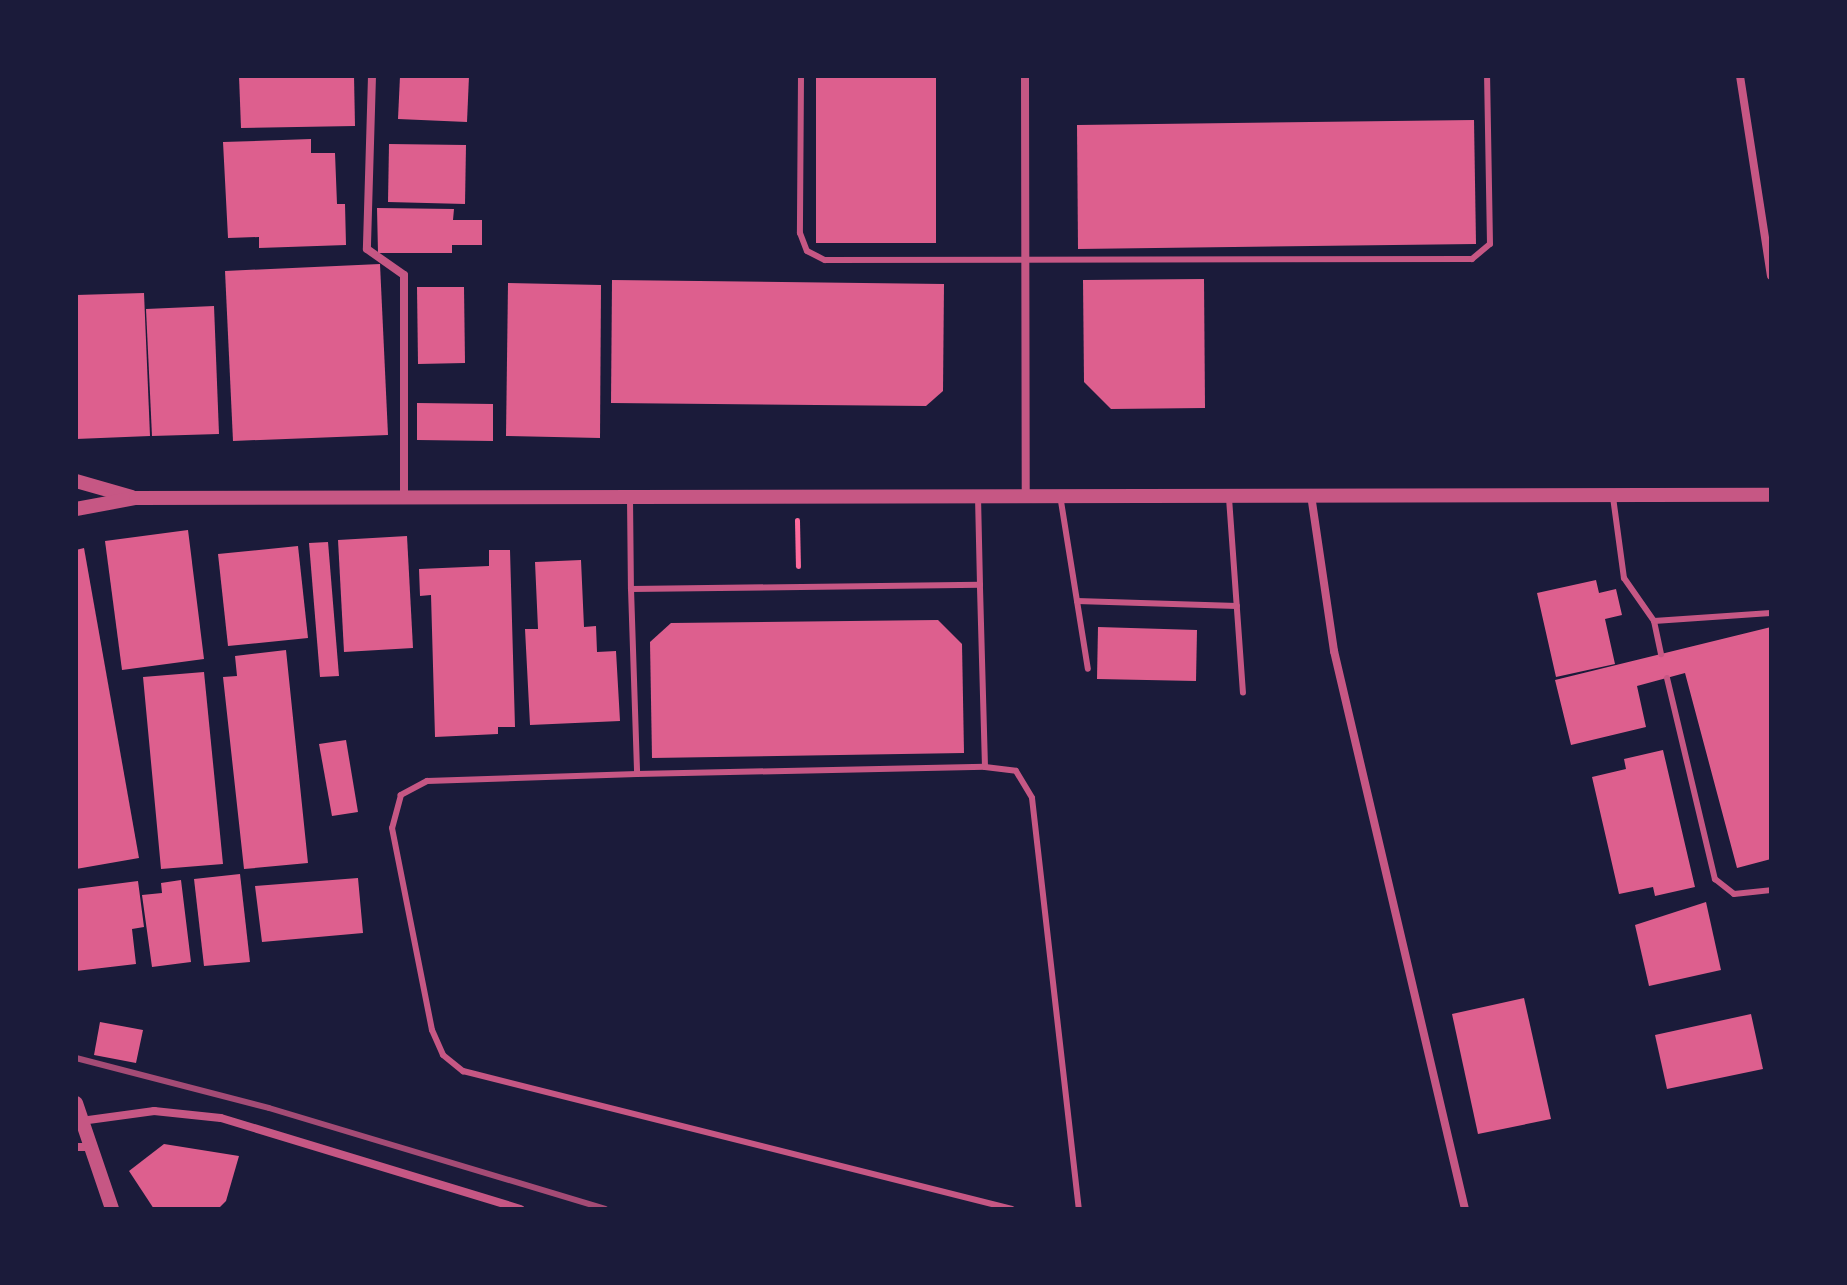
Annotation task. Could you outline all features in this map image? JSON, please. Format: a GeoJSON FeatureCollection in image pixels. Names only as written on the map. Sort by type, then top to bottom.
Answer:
{"type":"FeatureCollection","features":[{"type":"Feature","properties":{"kind":"street"},"geometry":{"type":"LineString","coordinates":[[372,76],[367,249],[404,275],[404,497]]}},
{"type":"Feature","properties":{"kind":"street"},"geometry":{"type":"LineString","coordinates":[[1025,76],[1026,495]]}},
{"type":"Feature","properties":{"kind":"street"},"geometry":{"type":"LineString","coordinates":[[1740,76],[1771,276]]}},
{"type":"Feature","properties":{"kind":"street"},"geometry":{"type":"LineString","coordinates":[[76,481],[136,498]]}},
{"type":"Feature","properties":{"kind":"street"},"geometry":{"type":"LineString","coordinates":[[1311,494],[1334,651],[1465,1209]]}},
{"type":"Feature","properties":{"kind":"street"},"geometry":{"type":"LineString","coordinates":[[76,509],[136,498],[1771,495]]}},
{"type":"Feature","properties":{"kind":"street"},"geometry":{"type":"LineString","coordinates":[[76,1103],[82,1147],[112,1209]]}},
{"type":"Feature","properties":{"kind":"street"},"geometry":{"type":"LineString","coordinates":[[80,1121],[154,1111],[221,1118],[521,1209]]}},
{"type":"Feature","properties":{"kind":"lane"},"geometry":{"type":"LineString","coordinates":[[801,76],[800,233],[807,251],[825,260],[1480,256],[1487,252],[1491,235],[1487,76]]}},
{"type":"Feature","properties":{"kind":"lane"},"geometry":{"type":"LineString","coordinates":[[1612,493],[1624,578],[1654,621],[1661,654]]}},
{"type":"Feature","properties":{"kind":"lane"},"geometry":{"type":"LineString","coordinates":[[1229,494],[1243,692]]}},
{"type":"Feature","properties":{"kind":"lane"},"geometry":{"type":"LineString","coordinates":[[978,495],[985,767]]}},
{"type":"Feature","properties":{"kind":"lane"},"geometry":{"type":"LineString","coordinates":[[1060,495],[1088,669]]}},
{"type":"Feature","properties":{"kind":"lane"},"geometry":{"type":"LineString","coordinates":[[630,496],[637,774]]}},
{"type":"Feature","properties":{"kind":"lane"},"geometry":{"type":"LineString","coordinates":[[631,589],[980,585]]}},
{"type":"Feature","properties":{"kind":"lane"},"geometry":{"type":"LineString","coordinates":[[1077,601],[1237,606]]}},
{"type":"Feature","properties":{"kind":"lane"},"geometry":{"type":"LineString","coordinates":[[1654,621],[1771,613]]}},
{"type":"Feature","properties":{"kind":"lane"},"geometry":{"type":"LineString","coordinates":[[1667,678],[1715,879],[1734,894],[1771,890]]}},
{"type":"Feature","properties":{"kind":"lane"},"geometry":{"type":"LineString","coordinates":[[1012,1209],[463,1071],[443,1055],[432,1030],[392,828],[401,795],[427,781],[985,767],[1016,771],[1032,798],[1079,1209]]}},
{"type":"Feature","properties":{"kind":"path"},"geometry":{"type":"LineString","coordinates":[[797,495],[798,587]]}},
{"type":"Feature","properties":{"kind":"building"},"geometry":{"type":"Polygon","coordinates":[[[239,76],[354,76],[355,126],[241,128],[239,76]]]}},
{"type":"Feature","properties":{"kind":"building"},"geometry":{"type":"Polygon","coordinates":[[[400,76],[469,76],[467,122],[398,119],[400,76]]]}},
{"type":"Feature","properties":{"kind":"building"},"geometry":{"type":"Polygon","coordinates":[[[816,76],[936,76],[936,243],[816,243],[816,76]]]}},
{"type":"Feature","properties":{"kind":"building"},"geometry":{"type":"Polygon","coordinates":[[[1474,120],[1476,244],[1078,249],[1077,125],[1474,120]]]}},
{"type":"Feature","properties":{"kind":"building"},"geometry":{"type":"Polygon","coordinates":[[[311,139],[311,153],[335,153],[337,204],[345,204],[346,245],[259,248],[259,237],[228,238],[223,142],[311,139]]]}},
{"type":"Feature","properties":{"kind":"building"},"geometry":{"type":"Polygon","coordinates":[[[389,144],[466,145],[465,204],[388,202],[389,144]]]}},
{"type":"Feature","properties":{"kind":"building"},"geometry":{"type":"Polygon","coordinates":[[[377,208],[454,209],[453,220],[482,220],[482,245],[452,245],[452,253],[378,253],[377,208]]]}},
{"type":"Feature","properties":{"kind":"building"},"geometry":{"type":"Polygon","coordinates":[[[380,264],[388,435],[233,441],[225,271],[380,264]]]}},
{"type":"Feature","properties":{"kind":"building"},"geometry":{"type":"Polygon","coordinates":[[[1204,279],[1205,408],[1111,409],[1084,382],[1083,280],[1204,279]]]}},
{"type":"Feature","properties":{"kind":"building"},"geometry":{"type":"Polygon","coordinates":[[[612,280],[944,284],[943,391],[926,406],[611,403],[612,280]]]}},
{"type":"Feature","properties":{"kind":"building"},"geometry":{"type":"Polygon","coordinates":[[[508,283],[601,285],[600,438],[506,436],[508,283]]]}},
{"type":"Feature","properties":{"kind":"building"},"geometry":{"type":"Polygon","coordinates":[[[417,287],[464,287],[465,363],[418,364],[417,287]]]}},
{"type":"Feature","properties":{"kind":"building"},"geometry":{"type":"Polygon","coordinates":[[[144,293],[150,436],[76,439],[76,295],[144,293]]]}},
{"type":"Feature","properties":{"kind":"building"},"geometry":{"type":"Polygon","coordinates":[[[214,306],[219,434],[152,436],[146,309],[214,306]]]}},
{"type":"Feature","properties":{"kind":"building"},"geometry":{"type":"Polygon","coordinates":[[[417,403],[493,404],[493,441],[417,440],[417,403]]]}},
{"type":"Feature","properties":{"kind":"building"},"geometry":{"type":"Polygon","coordinates":[[[188,530],[204,659],[122,670],[105,541],[188,530]]]}},
{"type":"Feature","properties":{"kind":"building"},"geometry":{"type":"Polygon","coordinates":[[[407,536],[413,648],[344,652],[338,540],[407,536]]]}},
{"type":"Feature","properties":{"kind":"building"},"geometry":{"type":"Polygon","coordinates":[[[328,542],[339,676],[320,677],[309,543],[328,542]]]}},
{"type":"Feature","properties":{"kind":"building"},"geometry":{"type":"Polygon","coordinates":[[[298,546],[308,638],[228,646],[218,554],[298,546]]]}},
{"type":"Feature","properties":{"kind":"building"},"geometry":{"type":"Polygon","coordinates":[[[84,548],[139,858],[76,869],[76,550],[84,548]]]}},
{"type":"Feature","properties":{"kind":"building"},"geometry":{"type":"Polygon","coordinates":[[[489,550],[510,550],[515,727],[498,727],[498,734],[435,737],[431,595],[420,596],[419,569],[489,566],[489,550]]]}},
{"type":"Feature","properties":{"kind":"building"},"geometry":{"type":"Polygon","coordinates":[[[581,560],[584,627],[596,626],[597,652],[616,651],[620,721],[530,725],[525,629],[538,629],[535,562],[581,560]]]}},
{"type":"Feature","properties":{"kind":"building"},"geometry":{"type":"Polygon","coordinates":[[[1596,580],[1599,593],[1616,589],[1622,615],[1605,619],[1615,664],[1556,677],[1537,593],[1596,580]]]}},
{"type":"Feature","properties":{"kind":"building"},"geometry":{"type":"Polygon","coordinates":[[[938,620],[962,644],[964,753],[652,758],[650,642],[671,623],[938,620]]]}},
{"type":"Feature","properties":{"kind":"building"},"geometry":{"type":"Polygon","coordinates":[[[1098,627],[1197,630],[1196,681],[1097,679],[1098,627]]]}},
{"type":"Feature","properties":{"kind":"building"},"geometry":{"type":"Polygon","coordinates":[[[1771,627],[1771,859],[1737,868],[1685,673],[1637,686],[1646,727],[1571,745],[1555,680],[1771,627]]]}},
{"type":"Feature","properties":{"kind":"building"},"geometry":{"type":"Polygon","coordinates":[[[286,650],[308,863],[244,869],[223,677],[237,676],[235,656],[286,650]]]}},
{"type":"Feature","properties":{"kind":"building"},"geometry":{"type":"Polygon","coordinates":[[[204,672],[223,864],[161,869],[143,677],[204,672]]]}},
{"type":"Feature","properties":{"kind":"building"},"geometry":{"type":"Polygon","coordinates":[[[346,740],[358,812],[332,816],[319,744],[346,740]]]}},
{"type":"Feature","properties":{"kind":"building"},"geometry":{"type":"Polygon","coordinates":[[[1663,750],[1695,887],[1655,896],[1653,887],[1619,894],[1592,777],[1626,769],[1624,759],[1663,750]]]}},
{"type":"Feature","properties":{"kind":"building"},"geometry":{"type":"Polygon","coordinates":[[[240,874],[250,962],[204,966],[194,879],[240,874]]]}},
{"type":"Feature","properties":{"kind":"building"},"geometry":{"type":"Polygon","coordinates":[[[358,878],[363,933],[262,942],[255,886],[358,878]]]}},
{"type":"Feature","properties":{"kind":"building"},"geometry":{"type":"Polygon","coordinates":[[[181,880],[191,962],[152,967],[142,895],[162,893],[161,883],[181,880]]]}},
{"type":"Feature","properties":{"kind":"building"},"geometry":{"type":"Polygon","coordinates":[[[138,881],[144,927],[132,929],[136,964],[76,971],[76,889],[138,881]]]}},
{"type":"Feature","properties":{"kind":"building"},"geometry":{"type":"Polygon","coordinates":[[[1706,902],[1721,970],[1649,986],[1635,925],[1706,902]]]}},
{"type":"Feature","properties":{"kind":"building"},"geometry":{"type":"Polygon","coordinates":[[[1524,998],[1551,1119],[1478,1134],[1452,1014],[1524,998]]]}},
{"type":"Feature","properties":{"kind":"building"},"geometry":{"type":"Polygon","coordinates":[[[1751,1014],[1763,1069],[1667,1089],[1655,1035],[1751,1014]]]}},
{"type":"Feature","properties":{"kind":"building"},"geometry":{"type":"Polygon","coordinates":[[[100,1022],[143,1030],[136,1063],[94,1055],[100,1022]]]}},
{"type":"Feature","properties":{"kind":"building"},"geometry":{"type":"Polygon","coordinates":[[[164,1144],[239,1156],[226,1201],[218,1209],[154,1209],[129,1171],[164,1144]]]}},
{"type":"Feature","properties":{"kind":"railway"},"geometry":{"type":"LineString","coordinates":[[76,1058],[269,1108],[605,1209]]}}]}
